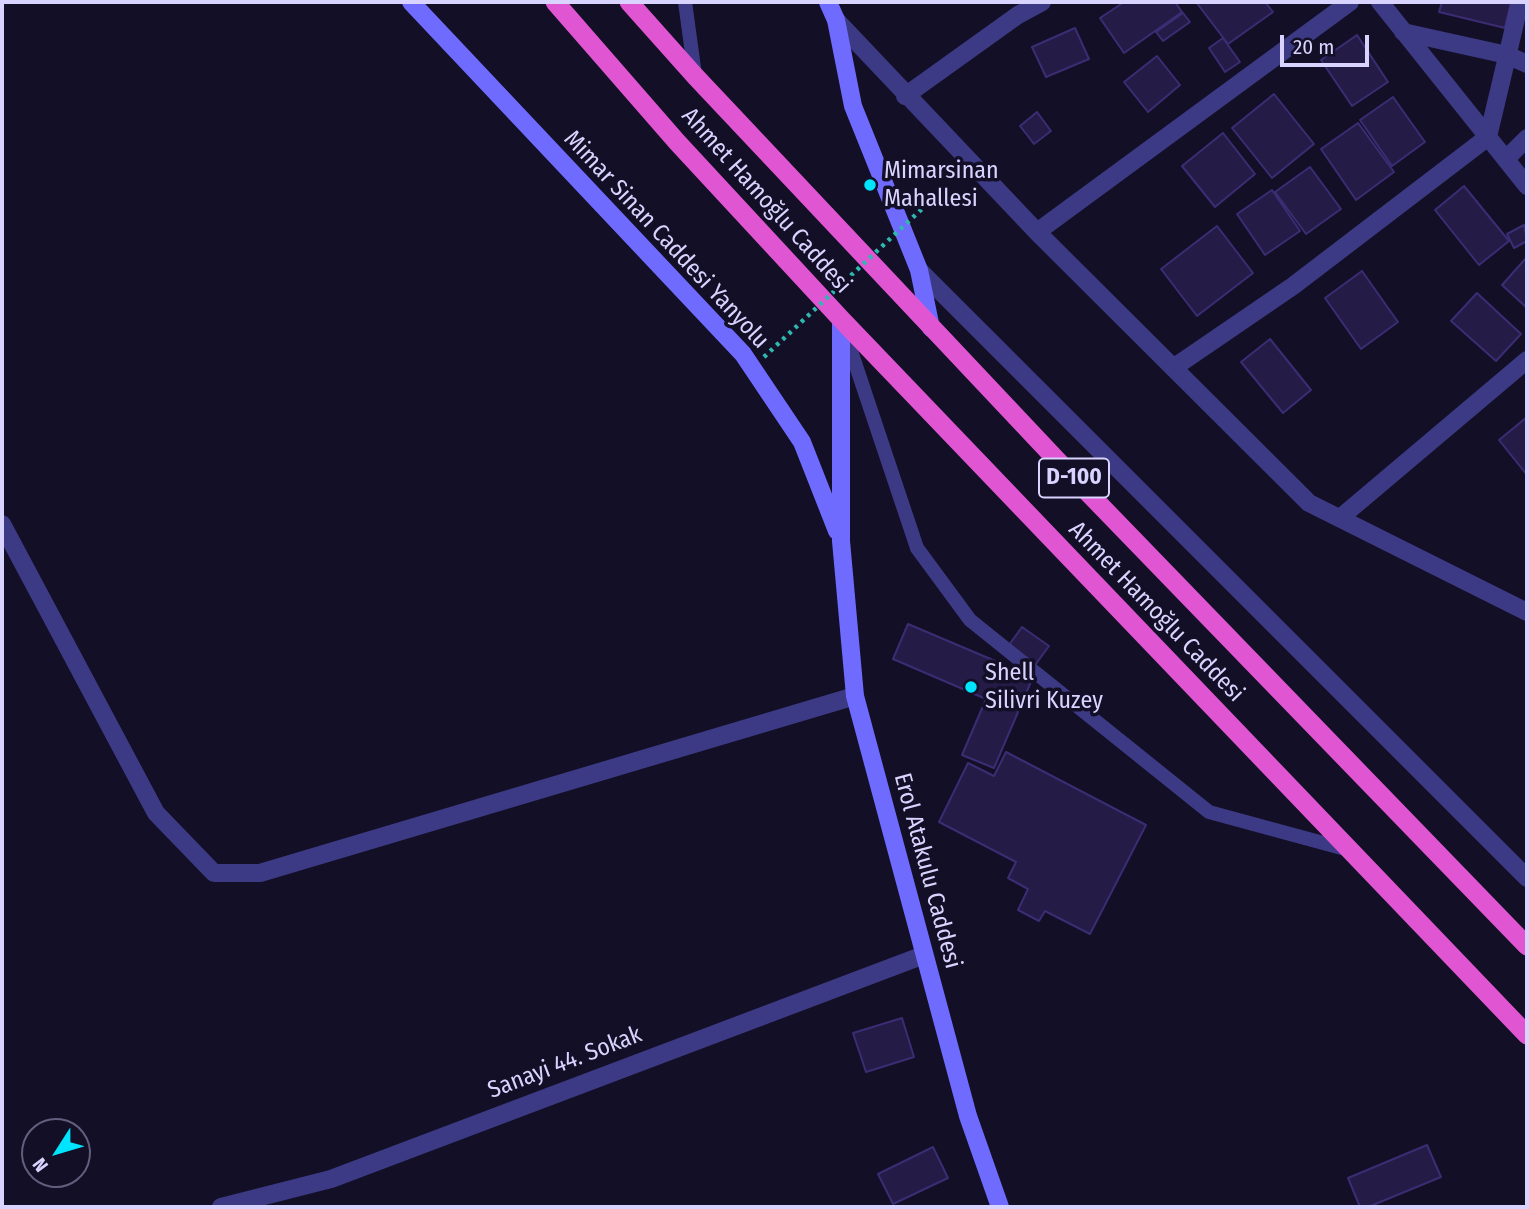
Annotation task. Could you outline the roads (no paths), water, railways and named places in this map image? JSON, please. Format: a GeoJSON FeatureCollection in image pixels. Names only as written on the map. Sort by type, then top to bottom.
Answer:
{"type":"FeatureCollection","features":[{"type":"Feature","properties":{"kind":"highway","name":"Ahmet Hamoğlu Caddesi"},"geometry":{"type":"LineString","coordinates":[[555,2],[677,142],[841,319],[1527,1035]]}},
{"type":"Feature","properties":{"kind":"highway","name":"Ahmet Hamoğlu Caddesi"},"geometry":{"type":"LineString","coordinates":[[629,2],[931,328],[1527,946]]}},
{"type":"Feature","properties":{"kind":"main road","name":"Mimar Sinan Caddesi Yanyolu"},"geometry":{"type":"LineString","coordinates":[[411,2],[743,354],[802,442],[841,541]]}},
{"type":"Feature","properties":{"kind":"main road"},"geometry":{"type":"LineString","coordinates":[[828,2],[836,20],[853,106],[919,270],[931,328]]}},
{"type":"Feature","properties":{"kind":"main road"},"geometry":{"type":"LineString","coordinates":[[841,319],[841,541]]}},
{"type":"Feature","properties":{"kind":"main road","name":"Erol Atakulu Caddesi"},"geometry":{"type":"LineString","coordinates":[[841,541],[855,696],[968,1116],[1000,1207]]}},
{"type":"Feature","properties":{"kind":"street"},"geometry":{"type":"LineString","coordinates":[[905,96],[1018,15],[1042,2]]}},
{"type":"Feature","properties":{"kind":"street"},"geometry":{"type":"LineString","coordinates":[[1037,232],[1350,2]]}},
{"type":"Feature","properties":{"kind":"street"},"geometry":{"type":"LineString","coordinates":[[1380,2],[1527,186]]}},
{"type":"Feature","properties":{"kind":"street"},"geometry":{"type":"LineString","coordinates":[[1173,368],[1293,286],[1488,137],[1520,2]]}},
{"type":"Feature","properties":{"kind":"street"},"geometry":{"type":"LineString","coordinates":[[836,20],[905,96],[1037,232],[1310,503],[1527,612]]}},
{"type":"Feature","properties":{"kind":"street"},"geometry":{"type":"LineString","coordinates":[[1403,32],[1507,55],[1527,64]]}},
{"type":"Feature","properties":{"kind":"street"},"geometry":{"type":"LineString","coordinates":[[1506,159],[1527,138]]}},
{"type":"Feature","properties":{"kind":"street"},"geometry":{"type":"LineString","coordinates":[[919,270],[1527,878]]}},
{"type":"Feature","properties":{"kind":"street"},"geometry":{"type":"LineString","coordinates":[[1340,518],[1527,360]]}},
{"type":"Feature","properties":{"kind":"street"},"geometry":{"type":"LineString","coordinates":[[2,524],[156,813],[214,873],[260,873],[855,696]]}},
{"type":"Feature","properties":{"kind":"street","name":"Sanayi 44. Sokak"},"geometry":{"type":"LineString","coordinates":[[221,1207],[331,1178],[923,955]]}},
{"type":"Feature","properties":{"kind":"lane"},"geometry":{"type":"LineString","coordinates":[[685,2],[695,76]]}},
{"type":"Feature","properties":{"kind":"lane"},"geometry":{"type":"LineString","coordinates":[[841,319],[917,548],[970,620],[1209,812],[1349,851]]}},
{"type":"Feature","properties":{"kind":"place","name":"Mimarsinan Mahallesi"},"geometry":{"type":"Point","coordinates":[870,185]}},
{"type":"Feature","properties":{"kind":"place","name":"Shell Silivri Kuzey"},"geometry":{"type":"Point","coordinates":[971,687]}}]}
